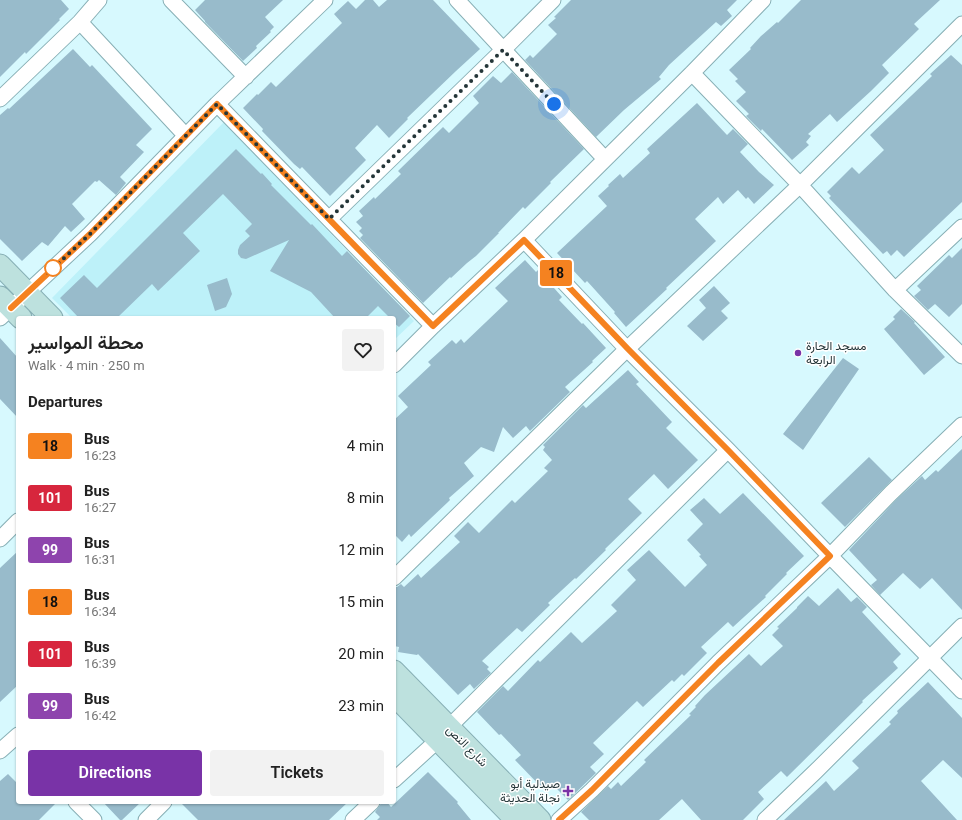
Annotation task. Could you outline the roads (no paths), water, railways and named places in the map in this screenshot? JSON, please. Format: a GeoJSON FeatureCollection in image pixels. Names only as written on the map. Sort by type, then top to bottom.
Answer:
{"type":"FeatureCollection","features":[{"type":"Feature","properties":{"kind":"main road"},"geometry":{"type":"LineString","coordinates":[[0,265],[50,316]]}},
{"type":"Feature","properties":{"kind":"main road","name":"شارع النص"},"geometry":{"type":"LineString","coordinates":[[396,674],[443,734],[516,820]]}},
{"type":"Feature","properties":{"kind":"main road","name":"شارع النص"},"geometry":{"type":"LineString","coordinates":[[396,697],[443,734],[540,820]]}},
{"type":"Feature","properties":{"kind":"street"},"geometry":{"type":"LineString","coordinates":[[0,98],[80,22],[99,0]]}},
{"type":"Feature","properties":{"kind":"street"},"geometry":{"type":"LineString","coordinates":[[171,0],[246,77]]}},
{"type":"Feature","properties":{"kind":"street"},"geometry":{"type":"LineString","coordinates":[[8,310],[90,234],[217,104],[325,0]]}},
{"type":"Feature","properties":{"kind":"street"},"geometry":{"type":"LineString","coordinates":[[457,0],[605,159]]}},
{"type":"Feature","properties":{"kind":"street"},"geometry":{"type":"LineString","coordinates":[[329,219],[553,0]]}},
{"type":"Feature","properties":{"kind":"street"},"geometry":{"type":"LineString","coordinates":[[396,364],[433,326],[524,240],[692,73],[763,0]]}},
{"type":"Feature","properties":{"kind":"street"},"geometry":{"type":"LineString","coordinates":[[80,22],[186,136]]}},
{"type":"Feature","properties":{"kind":"street"},"geometry":{"type":"LineString","coordinates":[[396,576],[628,349],[800,185],[962,24]]}},
{"type":"Feature","properties":{"kind":"street"},"geometry":{"type":"LineString","coordinates":[[692,73],[800,185],[896,290],[962,356]]}},
{"type":"Feature","properties":{"kind":"street"},"geometry":{"type":"LineString","coordinates":[[217,104],[433,326]]}},
{"type":"Feature","properties":{"kind":"street"},"geometry":{"type":"LineString","coordinates":[[896,290],[962,227]]}},
{"type":"Feature","properties":{"kind":"street"},"geometry":{"type":"LineString","coordinates":[[524,240],[628,349],[962,691]]}},
{"type":"Feature","properties":{"kind":"street"},"geometry":{"type":"LineString","coordinates":[[559,820],[592,790],[718,663],[830,556],[891,493],[962,425]]}},
{"type":"Feature","properties":{"kind":"street"},"geometry":{"type":"LineString","coordinates":[[396,778],[443,734],[728,450]]}},
{"type":"Feature","properties":{"kind":"street"},"geometry":{"type":"LineString","coordinates":[[0,538],[16,523]]}},
{"type":"Feature","properties":{"kind":"street"},"geometry":{"type":"LineString","coordinates":[[765,820],[962,626]]}},
{"type":"Feature","properties":{"kind":"street"},"geometry":{"type":"LineString","coordinates":[[0,751],[16,740]]}},
{"type":"Feature","properties":{"kind":"street"},"geometry":{"type":"LineString","coordinates":[[78,804],[94,820]]}},
{"type":"Feature","properties":{"kind":"street"},"geometry":{"type":"LineString","coordinates":[[146,820],[162,804]]}},
{"type":"Feature","properties":{"kind":"street"},"geometry":{"type":"LineString","coordinates":[[353,820],[370,804]]}},
{"type":"Feature","properties":{"kind":"place","name":"مسجد الحارة الرابعة"},"geometry":{"type":"Point","coordinates":[798,353]}},
{"type":"Feature","properties":{"kind":"place","name":"صيدلية أبو نجلة الحديثة"},"geometry":{"type":"Point","coordinates":[568,791]}}]}
